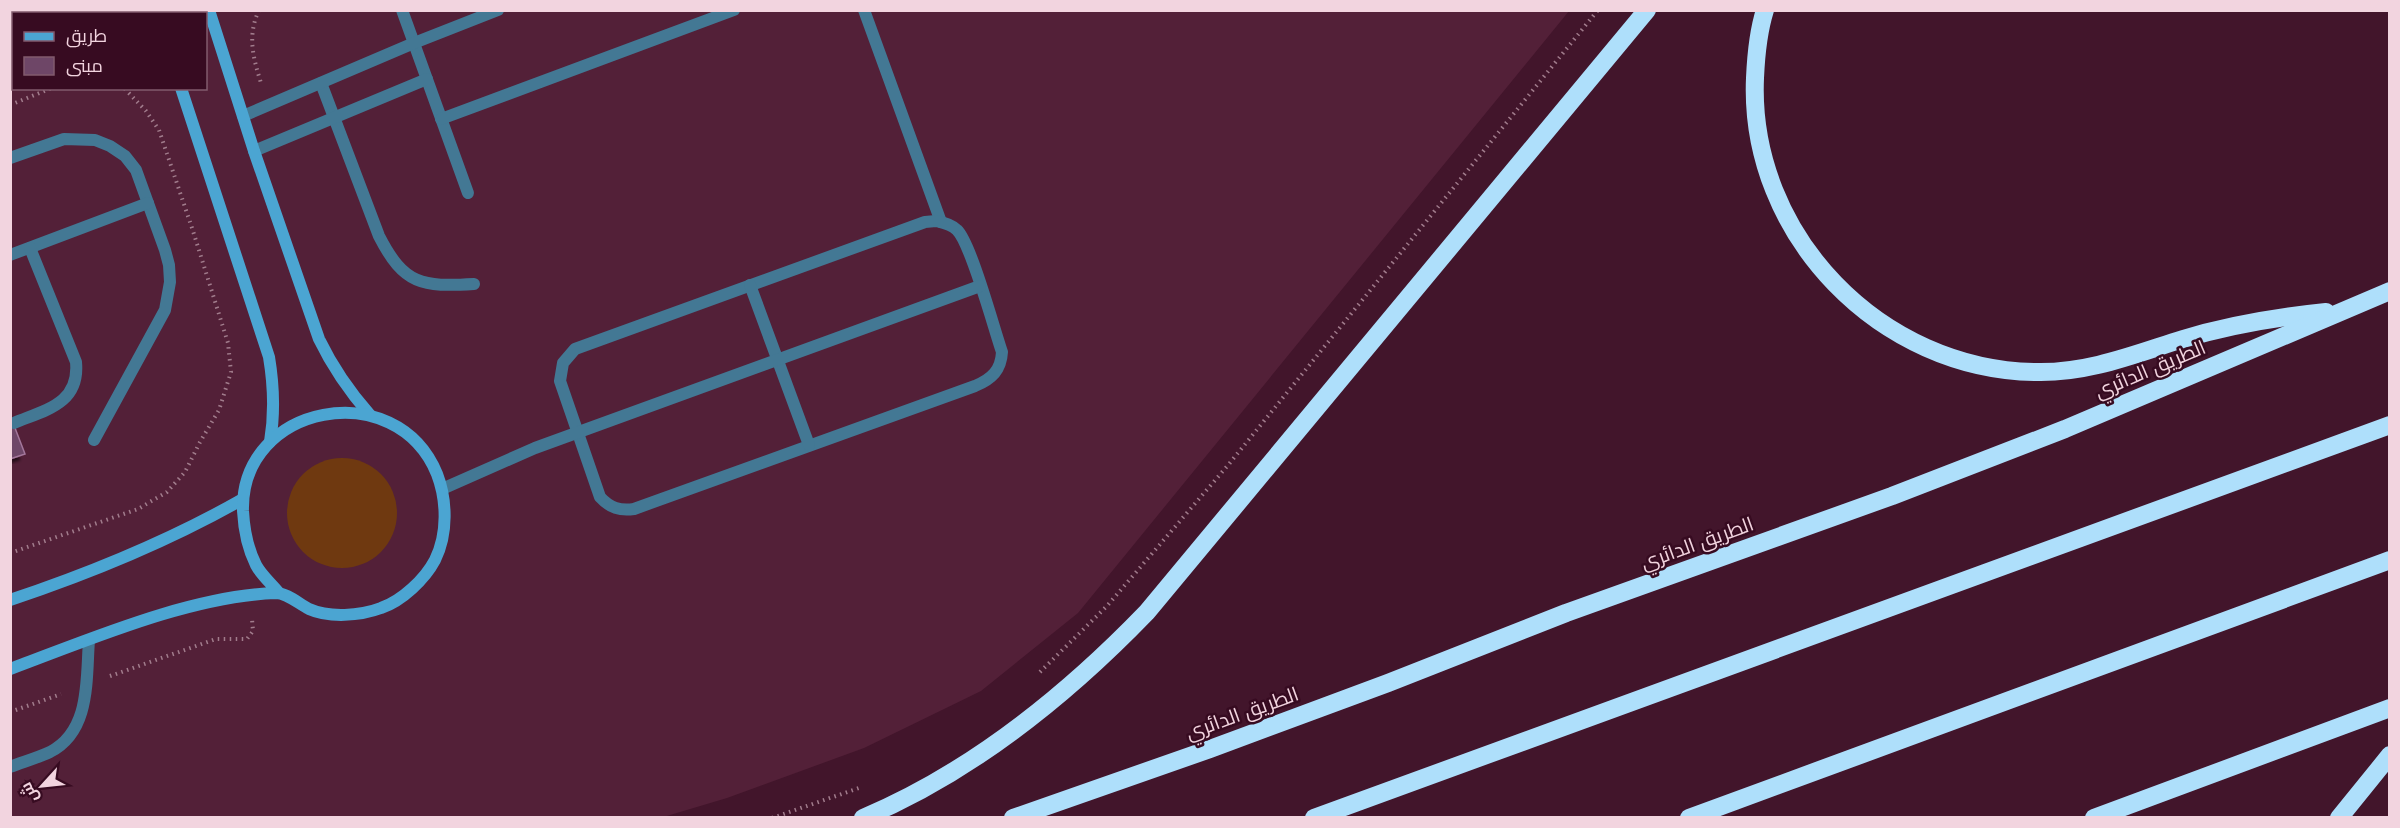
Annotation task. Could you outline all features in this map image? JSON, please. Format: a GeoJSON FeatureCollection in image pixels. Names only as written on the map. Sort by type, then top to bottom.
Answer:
{"type":"FeatureCollection","features":[{"type":"Feature","properties":{"kind":"highway"},"geometry":{"type":"LineString","coordinates":[[863,818],[919,790],[969,761],[1017,728],[1098,662],[1148,612],[1647,10]]}},
{"type":"Feature","properties":{"kind":"highway"},"geometry":{"type":"LineString","coordinates":[[1765,10],[1756,57],[1757,129],[1765,165],[1778,200],[1794,232],[1815,262],[1853,302],[1898,334],[1939,354],[1965,362],[2001,369],[2037,372],[2073,370],[2109,363],[2223,328],[2304,314],[2345,310]]}},
{"type":"Feature","properties":{"kind":"highway","name":"الطريق الدائري"},"geometry":{"type":"LineString","coordinates":[[1013,818],[1210,749],[1388,683],[1566,613],[1892,496],[2065,429],[2390,291]]}},
{"type":"Feature","properties":{"kind":"highway"},"geometry":{"type":"LineString","coordinates":[[1314,818],[2390,425]]}},
{"type":"Feature","properties":{"kind":"highway"},"geometry":{"type":"LineString","coordinates":[[1689,818],[2390,560]]}},
{"type":"Feature","properties":{"kind":"highway"},"geometry":{"type":"LineString","coordinates":[[2094,818],[2390,708]]}},
{"type":"Feature","properties":{"kind":"highway"},"geometry":{"type":"LineString","coordinates":[[2339,818],[2390,755]]}},
{"type":"Feature","properties":{"kind":"street"},"geometry":{"type":"LineString","coordinates":[[156,12],[163,10]]}},
{"type":"Feature","properties":{"kind":"street"},"geometry":{"type":"LineString","coordinates":[[209,10],[254,151],[319,339],[332,367],[370,415]]}},
{"type":"Feature","properties":{"kind":"street"},"geometry":{"type":"LineString","coordinates":[[182,90],[269,357],[274,385],[275,414],[270,442]]}},
{"type":"Feature","properties":{"kind":"street"},"geometry":{"type":"LineString","coordinates":[[335,412],[370,415],[395,426],[417,442],[432,464],[442,489],[445,525],[435,560],[413,589],[382,608],[347,615],[311,610],[279,593],[256,566],[244,534],[243,499],[248,478],[257,458],[270,442],[300,421],[335,412]]}},
{"type":"Feature","properties":{"kind":"street"},"geometry":{"type":"LineString","coordinates":[[10,600],[144,550],[243,499]]}},
{"type":"Feature","properties":{"kind":"street"},"geometry":{"type":"LineString","coordinates":[[10,669],[165,615],[247,596],[279,593]]}},
{"type":"Feature","properties":{"kind":"lane"},"geometry":{"type":"LineString","coordinates":[[402,10],[468,193]]}},
{"type":"Feature","properties":{"kind":"lane"},"geometry":{"type":"LineString","coordinates":[[243,116],[498,10]]}},
{"type":"Feature","properties":{"kind":"lane"},"geometry":{"type":"LineString","coordinates":[[441,119],[734,10]]}},
{"type":"Feature","properties":{"kind":"lane"},"geometry":{"type":"LineString","coordinates":[[864,10],[941,222]]}},
{"type":"Feature","properties":{"kind":"lane"},"geometry":{"type":"LineString","coordinates":[[254,151],[427,79]]}},
{"type":"Feature","properties":{"kind":"lane"},"geometry":{"type":"LineString","coordinates":[[321,83],[379,236],[388,254],[399,268],[412,278],[433,286],[474,284]]}},
{"type":"Feature","properties":{"kind":"lane"},"geometry":{"type":"LineString","coordinates":[[10,158],[64,139],[95,140],[125,156],[136,170],[169,266],[169,296],[165,310],[94,440]]}},
{"type":"Feature","properties":{"kind":"lane"},"geometry":{"type":"LineString","coordinates":[[10,255],[148,203]]}},
{"type":"Feature","properties":{"kind":"lane"},"geometry":{"type":"LineString","coordinates":[[925,222],[941,222],[957,230],[964,239],[1002,352],[1001,361],[992,377],[975,386],[634,509],[624,510],[607,505],[600,497],[560,381],[560,371],[568,355],[583,345],[925,222]]}},
{"type":"Feature","properties":{"kind":"lane"},"geometry":{"type":"LineString","coordinates":[[14,423],[66,399],[74,387],[77,375],[76,362],[30,248]]}},
{"type":"Feature","properties":{"kind":"lane"},"geometry":{"type":"LineString","coordinates":[[750,285],[809,446]]}},
{"type":"Feature","properties":{"kind":"lane"},"geometry":{"type":"LineString","coordinates":[[442,489],[576,432],[980,286]]}},
{"type":"Feature","properties":{"kind":"lane"},"geometry":{"type":"LineString","coordinates":[[10,767],[51,751],[72,734],[84,709],[89,640]]}},
{"type":"Feature","properties":{"kind":"path"},"geometry":{"type":"LineString","coordinates":[[259,10],[251,33],[251,52],[269,106]]}},
{"type":"Feature","properties":{"kind":"path"},"geometry":{"type":"LineString","coordinates":[[1040,672],[1107,606],[1229,464],[1598,10]]}},
{"type":"Feature","properties":{"kind":"path"},"geometry":{"type":"LineString","coordinates":[[10,105],[47,90]]}},
{"type":"Feature","properties":{"kind":"path"},"geometry":{"type":"LineString","coordinates":[[10,712],[216,639],[247,639],[253,631],[247,596]]}},
{"type":"Feature","properties":{"kind":"path"},"geometry":{"type":"LineString","coordinates":[[772,818],[870,784]]}},
{"type":"Feature","properties":{"kind":"shaded area"},"geometry":{"type":"Polygon","coordinates":[[[10,11],[1569,11],[1078,613],[981,691],[864,748],[727,798],[660,818],[11,817],[10,11]]]}},
{"type":"Feature","properties":{"kind":"shaded area"},"geometry":{"type":"Polygon","coordinates":[[[342,458],[363,462],[381,474],[393,492],[397,513],[393,534],[381,552],[363,564],[342,568],[321,564],[303,552],[291,534],[287,513],[291,492],[303,474],[321,462],[342,458]]]}},
{"type":"Feature","properties":{"kind":"building"},"geometry":{"type":"Polygon","coordinates":[[[10,415],[25,454],[10,459],[10,415]]]}}]}
